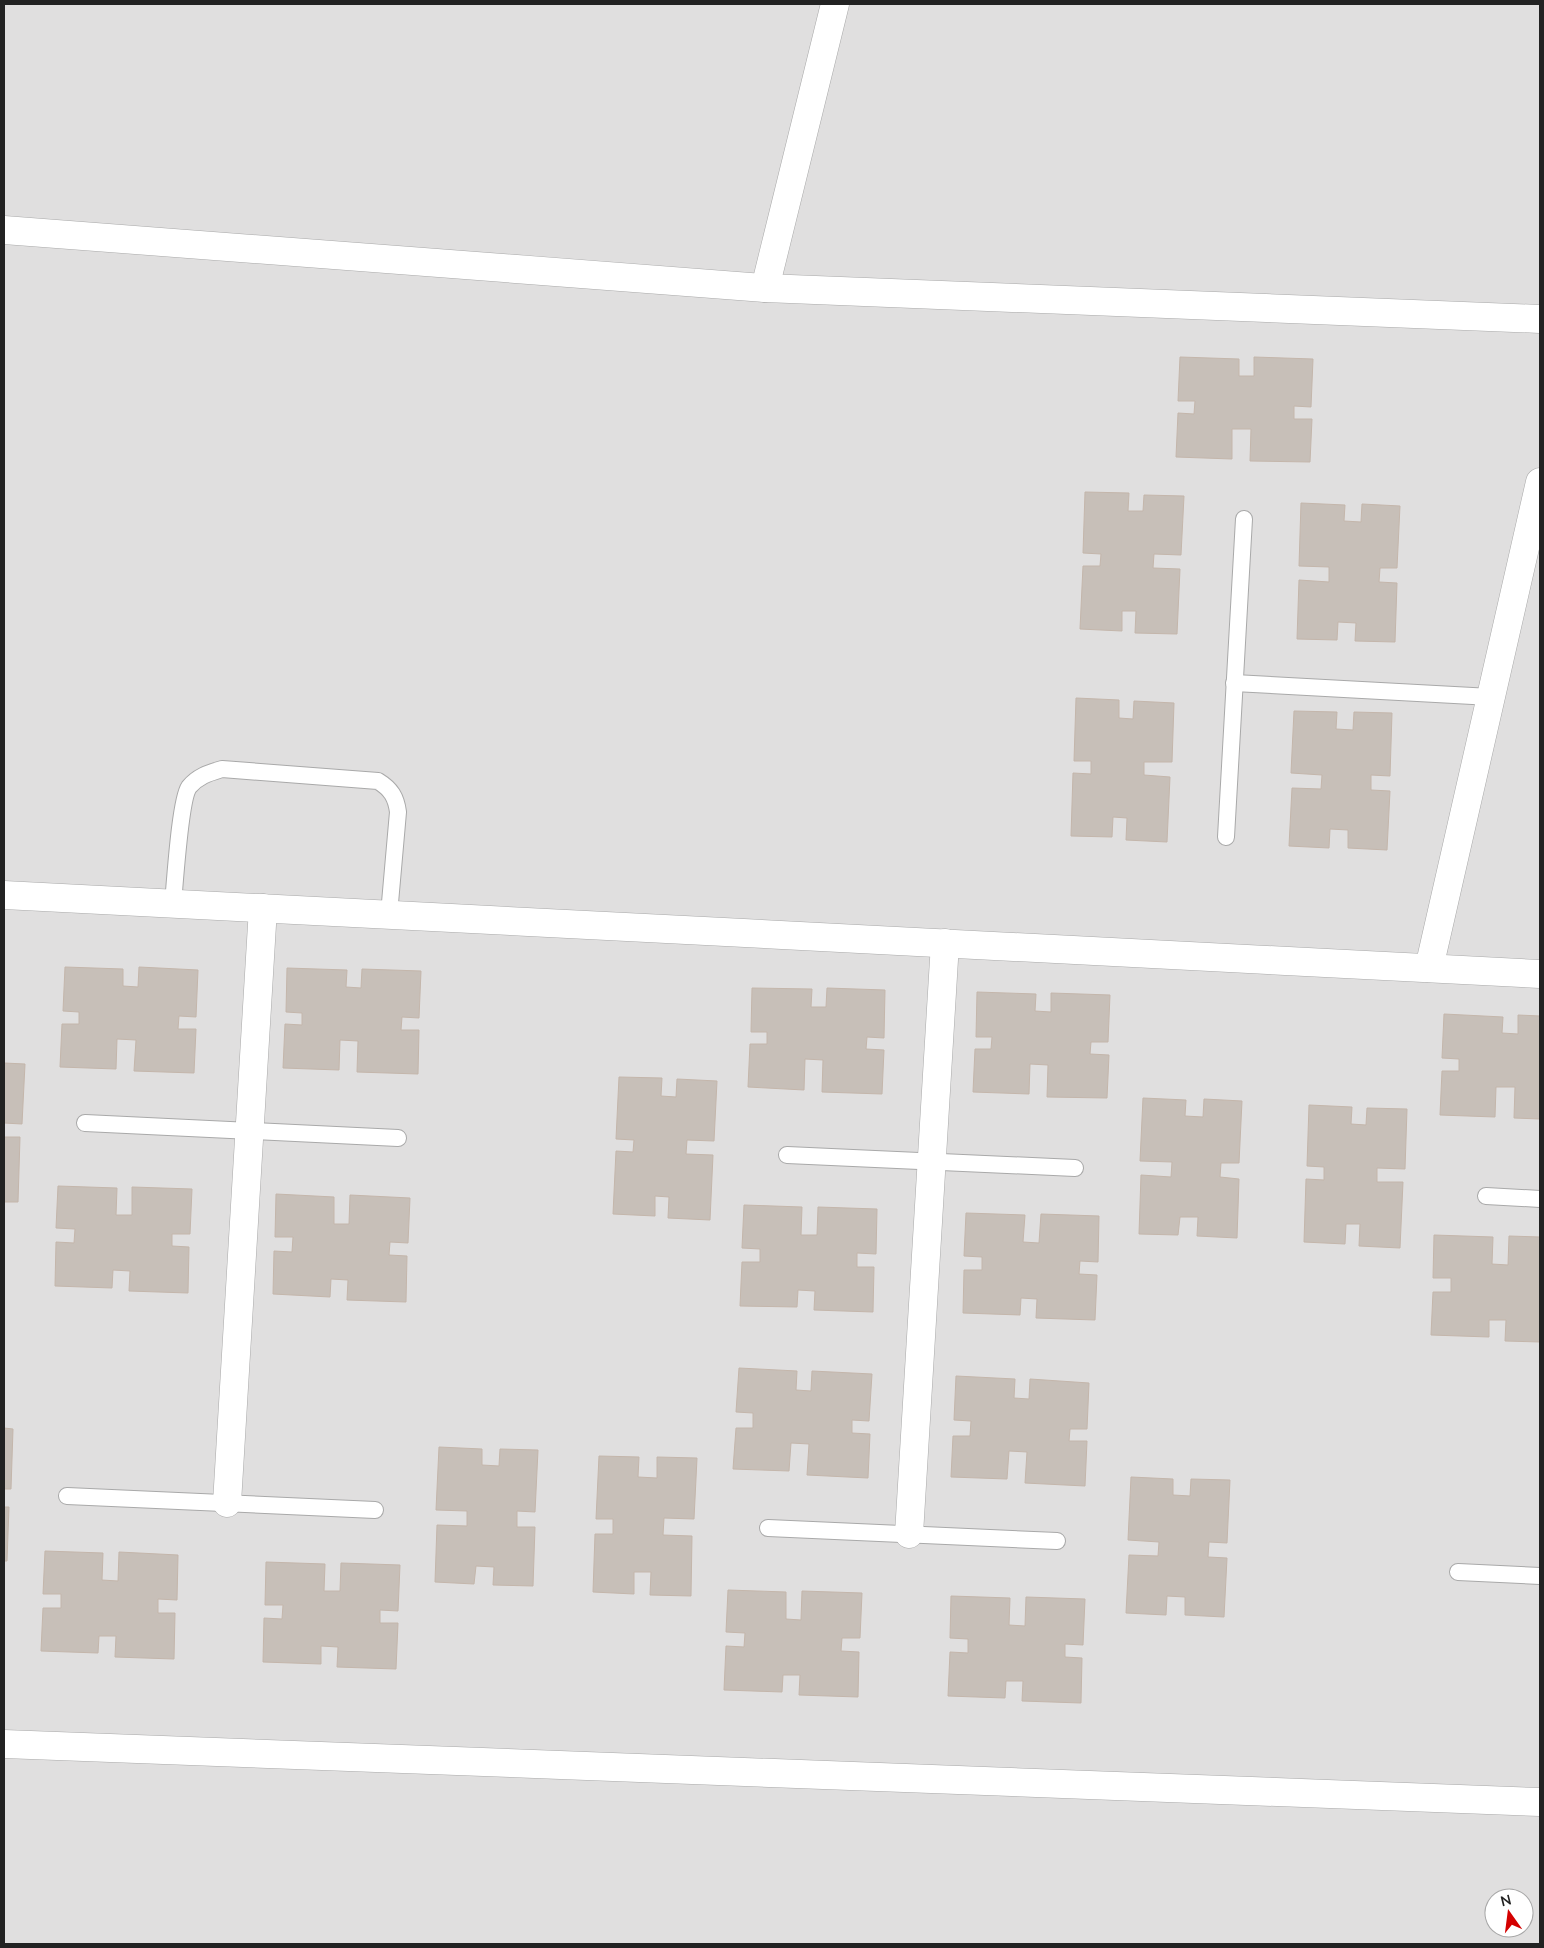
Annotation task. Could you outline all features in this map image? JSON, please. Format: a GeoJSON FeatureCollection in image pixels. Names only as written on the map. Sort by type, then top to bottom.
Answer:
{"type":"FeatureCollection","features":[{"type":"Feature","properties":{"kind":"street"},"geometry":{"type":"LineString","coordinates":[[765,288],[835,4]]}},
{"type":"Feature","properties":{"kind":"street"},"geometry":{"type":"LineString","coordinates":[[4,230],[765,288],[1540,318]]}},
{"type":"Feature","properties":{"kind":"street"},"geometry":{"type":"LineString","coordinates":[[1430,968],[1540,482]]}},
{"type":"Feature","properties":{"kind":"street"},"geometry":{"type":"LineString","coordinates":[[4,895],[1540,974]]}},
{"type":"Feature","properties":{"kind":"street"},"geometry":{"type":"LineString","coordinates":[[227,1503],[263,908]]}},
{"type":"Feature","properties":{"kind":"street"},"geometry":{"type":"LineString","coordinates":[[909,1534],[945,943]]}},
{"type":"Feature","properties":{"kind":"street"},"geometry":{"type":"LineString","coordinates":[[4,1744],[1540,1802]]}},
{"type":"Feature","properties":{"kind":"lane"},"geometry":{"type":"LineString","coordinates":[[1226,837],[1244,518]]}},
{"type":"Feature","properties":{"kind":"lane"},"geometry":{"type":"LineString","coordinates":[[1234,683],[1490,697]]}},
{"type":"Feature","properties":{"kind":"lane"},"geometry":{"type":"LineString","coordinates":[[172,903],[183,808],[188,789],[203,774],[222,769],[378,781],[386,786],[393,794],[398,812],[389,914]]}},
{"type":"Feature","properties":{"kind":"lane"},"geometry":{"type":"LineString","coordinates":[[85,1123],[398,1138]]}},
{"type":"Feature","properties":{"kind":"lane"},"geometry":{"type":"LineString","coordinates":[[787,1155],[1075,1168]]}},
{"type":"Feature","properties":{"kind":"lane"},"geometry":{"type":"LineString","coordinates":[[1486,1196],[1540,1199]]}},
{"type":"Feature","properties":{"kind":"lane"},"geometry":{"type":"LineString","coordinates":[[67,1496],[375,1510]]}},
{"type":"Feature","properties":{"kind":"lane"},"geometry":{"type":"LineString","coordinates":[[768,1528],[1057,1541]]}},
{"type":"Feature","properties":{"kind":"lane"},"geometry":{"type":"LineString","coordinates":[[1458,1572],[1540,1576]]}},
{"type":"Feature","properties":{"kind":"shaded area"},"geometry":{"type":"Polygon","coordinates":[[[4,4],[1540,4],[1540,1944],[4,1944],[4,4]]]}},
{"type":"Feature","properties":{"kind":"building"},"geometry":{"type":"Polygon","coordinates":[[[1180,357],[1239,359],[1239,376],[1254,376],[1254,357],[1313,359],[1311,407],[1294,406],[1294,419],[1312,419],[1310,462],[1250,461],[1251,429],[1232,429],[1232,459],[1176,457],[1178,413],[1194,414],[1195,401],[1178,401],[1180,357]]]}},
{"type":"Feature","properties":{"kind":"building"},"geometry":{"type":"Polygon","coordinates":[[[1085,492],[1129,493],[1128,511],[1143,511],[1144,495],[1184,496],[1181,555],[1154,554],[1153,568],[1180,569],[1177,634],[1135,633],[1136,611],[1122,611],[1122,631],[1080,629],[1083,566],[1100,566],[1101,554],[1083,553],[1085,492]]]}},
{"type":"Feature","properties":{"kind":"building"},"geometry":{"type":"Polygon","coordinates":[[[1301,503],[1345,505],[1344,521],[1361,522],[1362,504],[1400,506],[1397,568],[1380,568],[1379,582],[1397,583],[1395,642],[1355,641],[1356,623],[1338,622],[1337,640],[1297,639],[1299,580],[1329,582],[1329,567],[1299,566],[1301,503]]]}},
{"type":"Feature","properties":{"kind":"building"},"geometry":{"type":"Polygon","coordinates":[[[1076,698],[1119,700],[1119,718],[1133,719],[1134,701],[1174,703],[1172,762],[1144,762],[1144,775],[1170,777],[1167,842],[1126,840],[1127,818],[1113,817],[1112,837],[1071,836],[1073,773],[1091,774],[1091,761],[1074,761],[1076,698]]]}},
{"type":"Feature","properties":{"kind":"building"},"geometry":{"type":"Polygon","coordinates":[[[1294,711],[1337,712],[1336,729],[1353,730],[1354,712],[1392,713],[1390,776],[1371,775],[1371,790],[1390,791],[1387,850],[1348,848],[1348,830],[1330,829],[1329,848],[1289,846],[1292,788],[1321,789],[1322,775],[1291,773],[1294,711]]]}},
{"type":"Feature","properties":{"kind":"building"},"geometry":{"type":"Polygon","coordinates":[[[65,967],[123,969],[123,986],[138,987],[139,967],[198,970],[196,1017],[179,1016],[178,1029],[196,1029],[194,1073],[134,1071],[136,1040],[117,1039],[116,1069],[60,1067],[62,1024],[79,1024],[79,1012],[63,1011],[65,967]]]}},
{"type":"Feature","properties":{"kind":"building"},"geometry":{"type":"Polygon","coordinates":[[[287,968],[347,970],[346,987],[361,988],[362,969],[421,971],[419,1018],[402,1017],[401,1030],[419,1030],[418,1074],[357,1072],[358,1041],[340,1040],[339,1070],[283,1068],[285,1024],[302,1025],[302,1013],[286,1012],[287,968]]]}},
{"type":"Feature","properties":{"kind":"building"},"geometry":{"type":"Polygon","coordinates":[[[752,988],[812,989],[811,1007],[826,1007],[827,988],[885,990],[884,1038],[867,1037],[866,1049],[884,1050],[882,1094],[822,1092],[823,1060],[805,1059],[804,1090],[748,1087],[750,1044],[767,1044],[767,1032],[751,1032],[752,988]]]}},
{"type":"Feature","properties":{"kind":"building"},"geometry":{"type":"Polygon","coordinates":[[[977,992],[1036,994],[1035,1011],[1051,1012],[1051,993],[1110,995],[1108,1042],[1091,1042],[1090,1054],[1109,1055],[1107,1098],[1047,1097],[1048,1065],[1030,1064],[1029,1094],[973,1092],[975,1049],[991,1049],[992,1037],[976,1037],[977,992]]]}},
{"type":"Feature","properties":{"kind":"building"},"geometry":{"type":"Polygon","coordinates":[[[1444,1014],[1503,1017],[1502,1033],[1518,1034],[1518,1015],[1540,1016],[1540,1119],[1514,1118],[1515,1087],[1496,1087],[1495,1117],[1440,1115],[1442,1071],[1459,1071],[1459,1059],[1442,1058],[1444,1014]]]}},
{"type":"Feature","properties":{"kind":"building"},"geometry":{"type":"Polygon","coordinates":[[[4,1063],[25,1064],[22,1124],[4,1123],[4,1063]]]}},
{"type":"Feature","properties":{"kind":"building"},"geometry":{"type":"Polygon","coordinates":[[[619,1077],[662,1078],[661,1096],[676,1097],[677,1079],[717,1081],[714,1141],[687,1140],[686,1154],[713,1155],[710,1220],[668,1218],[669,1197],[655,1196],[655,1216],[613,1214],[616,1151],[633,1152],[634,1140],[616,1139],[619,1077]]]}},
{"type":"Feature","properties":{"kind":"building"},"geometry":{"type":"Polygon","coordinates":[[[1143,1098],[1186,1100],[1185,1116],[1203,1117],[1204,1099],[1242,1101],[1239,1163],[1221,1163],[1220,1177],[1239,1179],[1237,1238],[1197,1236],[1198,1217],[1180,1217],[1178,1235],[1139,1234],[1141,1175],[1171,1177],[1172,1162],[1140,1161],[1143,1098]]]}},
{"type":"Feature","properties":{"kind":"building"},"geometry":{"type":"Polygon","coordinates":[[[1309,1105],[1352,1107],[1351,1124],[1366,1125],[1367,1108],[1407,1109],[1405,1169],[1377,1168],[1377,1182],[1403,1182],[1400,1248],[1359,1246],[1360,1224],[1346,1224],[1345,1244],[1304,1242],[1306,1179],[1324,1180],[1324,1167],[1307,1166],[1309,1105]]]}},
{"type":"Feature","properties":{"kind":"building"},"geometry":{"type":"Polygon","coordinates":[[[4,1137],[20,1137],[18,1202],[4,1202],[4,1137]]]}},
{"type":"Feature","properties":{"kind":"building"},"geometry":{"type":"Polygon","coordinates":[[[58,1186],[117,1188],[116,1215],[132,1215],[132,1187],[192,1189],[190,1234],[172,1234],[172,1246],[189,1247],[188,1293],[129,1291],[130,1271],[113,1270],[112,1288],[55,1286],[56,1242],[74,1243],[75,1229],[56,1228],[58,1186]]]}},
{"type":"Feature","properties":{"kind":"building"},"geometry":{"type":"Polygon","coordinates":[[[276,1194],[334,1197],[334,1224],[349,1224],[350,1195],[410,1198],[408,1243],[390,1242],[389,1255],[407,1256],[406,1302],[347,1300],[348,1280],[331,1279],[330,1297],[273,1294],[274,1251],[292,1252],[293,1237],[275,1237],[276,1194]]]}},
{"type":"Feature","properties":{"kind":"building"},"geometry":{"type":"Polygon","coordinates":[[[744,1205],[802,1207],[801,1235],[817,1235],[818,1207],[877,1209],[876,1254],[857,1253],[857,1267],[874,1267],[873,1312],[814,1310],[815,1291],[798,1290],[797,1307],[740,1306],[742,1262],[760,1262],[760,1249],[742,1248],[744,1205]]]}},
{"type":"Feature","properties":{"kind":"building"},"geometry":{"type":"Polygon","coordinates":[[[966,1213],[1025,1215],[1023,1242],[1039,1243],[1041,1214],[1099,1216],[1098,1262],[1080,1261],[1079,1274],[1097,1275],[1095,1320],[1036,1318],[1037,1299],[1021,1298],[1020,1315],[963,1313],[964,1270],[982,1270],[982,1257],[964,1256],[966,1213]]]}},
{"type":"Feature","properties":{"kind":"building"},"geometry":{"type":"Polygon","coordinates":[[[1434,1235],[1493,1237],[1492,1264],[1508,1265],[1509,1236],[1540,1237],[1540,1342],[1505,1341],[1506,1320],[1489,1320],[1489,1337],[1431,1335],[1433,1292],[1451,1292],[1451,1278],[1433,1278],[1434,1235]]]}},
{"type":"Feature","properties":{"kind":"building"},"geometry":{"type":"Polygon","coordinates":[[[739,1368],[797,1371],[796,1390],[811,1391],[812,1371],[872,1374],[869,1421],[852,1420],[852,1433],[870,1434],[868,1478],[807,1475],[809,1444],[791,1443],[789,1471],[733,1469],[736,1428],[753,1428],[753,1413],[736,1412],[739,1368]]]}},
{"type":"Feature","properties":{"kind":"building"},"geometry":{"type":"Polygon","coordinates":[[[956,1376],[1015,1379],[1014,1398],[1029,1399],[1030,1379],[1089,1383],[1087,1429],[1070,1429],[1069,1441],[1087,1441],[1085,1486],[1025,1483],[1027,1452],[1009,1451],[1007,1479],[951,1477],[953,1436],[970,1436],[971,1421],[954,1420],[956,1376]]]}},
{"type":"Feature","properties":{"kind":"building"},"geometry":{"type":"Polygon","coordinates":[[[4,1428],[13,1429],[11,1489],[4,1489],[4,1428]]]}},
{"type":"Feature","properties":{"kind":"building"},"geometry":{"type":"Polygon","coordinates":[[[439,1447],[482,1449],[482,1465],[499,1466],[500,1449],[538,1450],[535,1512],[517,1511],[517,1527],[535,1527],[533,1586],[493,1585],[494,1567],[476,1566],[474,1584],[435,1582],[437,1525],[467,1526],[467,1511],[436,1510],[439,1447]]]}},
{"type":"Feature","properties":{"kind":"building"},"geometry":{"type":"Polygon","coordinates":[[[599,1456],[639,1457],[638,1477],[657,1478],[657,1457],[697,1458],[694,1519],[664,1518],[663,1535],[692,1536],[691,1596],[650,1595],[651,1572],[634,1572],[634,1594],[593,1592],[595,1534],[613,1534],[613,1519],[596,1519],[599,1456]]]}},
{"type":"Feature","properties":{"kind":"building"},"geometry":{"type":"Polygon","coordinates":[[[1131,1477],[1173,1479],[1173,1495],[1190,1496],[1191,1479],[1230,1480],[1227,1543],[1209,1542],[1208,1557],[1227,1558],[1224,1617],[1185,1615],[1185,1597],[1167,1596],[1166,1615],[1126,1613],[1129,1555],[1158,1556],[1159,1542],[1128,1540],[1131,1477]]]}},
{"type":"Feature","properties":{"kind":"building"},"geometry":{"type":"Polygon","coordinates":[[[4,1507],[9,1507],[7,1561],[4,1561],[4,1507]]]}},
{"type":"Feature","properties":{"kind":"building"},"geometry":{"type":"Polygon","coordinates":[[[45,1551],[103,1553],[102,1580],[118,1581],[119,1552],[178,1555],[177,1600],[158,1599],[158,1613],[175,1613],[174,1659],[115,1657],[116,1636],[99,1636],[98,1653],[41,1651],[43,1608],[61,1608],[61,1594],[43,1594],[45,1551]]]}},
{"type":"Feature","properties":{"kind":"building"},"geometry":{"type":"Polygon","coordinates":[[[266,1562],[325,1564],[324,1591],[340,1591],[341,1563],[400,1565],[398,1611],[380,1610],[380,1623],[398,1623],[396,1669],[337,1667],[338,1647],[321,1646],[321,1664],[263,1662],[264,1618],[282,1619],[283,1605],[265,1605],[266,1562]]]}},
{"type":"Feature","properties":{"kind":"building"},"geometry":{"type":"Polygon","coordinates":[[[728,1590],[786,1592],[786,1619],[801,1620],[802,1591],[862,1593],[860,1638],[842,1638],[841,1651],[859,1652],[858,1697],[799,1695],[800,1675],[783,1675],[782,1692],[724,1690],[726,1646],[744,1647],[745,1633],[726,1632],[728,1590]]]}},
{"type":"Feature","properties":{"kind":"building"},"geometry":{"type":"Polygon","coordinates":[[[951,1596],[1010,1598],[1009,1625],[1025,1626],[1026,1597],[1085,1599],[1083,1645],[1065,1644],[1065,1657],[1082,1658],[1081,1703],[1022,1701],[1023,1681],[1006,1681],[1005,1698],[948,1696],[950,1652],[968,1653],[968,1639],[950,1638],[951,1596]]]}}]}
